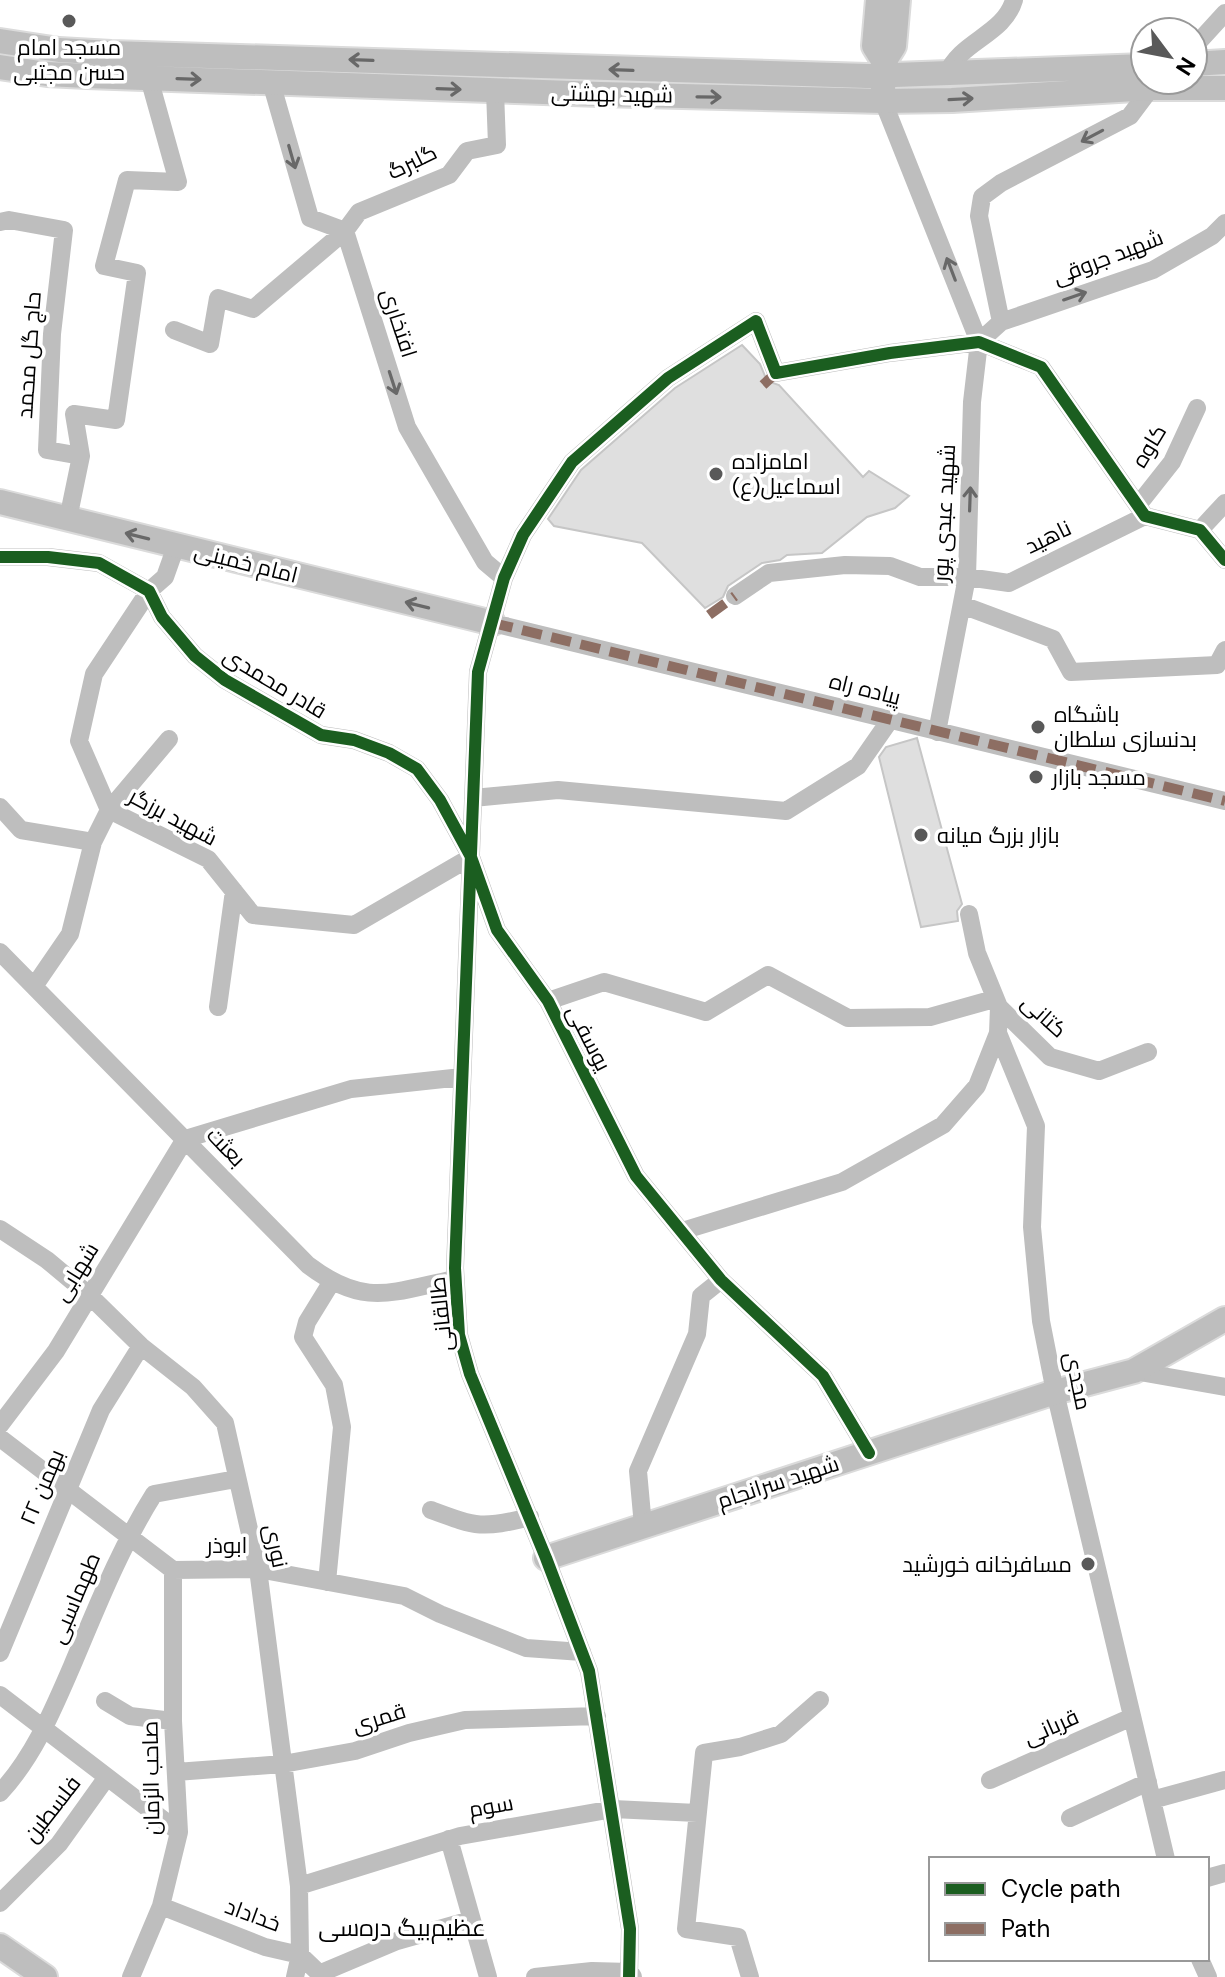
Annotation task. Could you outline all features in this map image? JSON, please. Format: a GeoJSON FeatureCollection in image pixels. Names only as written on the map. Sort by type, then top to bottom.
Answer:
{"type":"FeatureCollection","features":[{"type":"Feature","properties":{"kind":"main road"},"geometry":{"type":"LineString","coordinates":[[878,0],[874,46],[884,69]]}},
{"type":"Feature","properties":{"kind":"main road"},"geometry":{"type":"LineString","coordinates":[[883,101],[884,69],[894,46],[898,0]]}},
{"type":"Feature","properties":{"kind":"main road","name":"شهید بهشتی"},"geometry":{"type":"LineString","coordinates":[[0,41],[59,50],[111,53],[884,69],[947,74],[1129,78]]}},
{"type":"Feature","properties":{"kind":"main road","name":"شهید بهشتی"},"geometry":{"type":"LineString","coordinates":[[0,67],[47,74],[149,78],[883,101],[952,100],[1129,80]]}},
{"type":"Feature","properties":{"kind":"main road","name":"امام خمینی"},"geometry":{"type":"LineString","coordinates":[[0,502],[493,623]]}},
{"type":"Feature","properties":{"kind":"main road","name":"شهید سرانجام"},"geometry":{"type":"LineString","coordinates":[[546,1558],[1055,1392],[1134,1371],[1225,1319]]}},
{"type":"Feature","properties":{"kind":"main road"},"geometry":{"type":"LineString","coordinates":[[0,1946],[45,1977]]}},
{"type":"Feature","properties":{"kind":"street"},"geometry":{"type":"LineString","coordinates":[[947,74],[961,53],[1009,15],[1014,0]]}},
{"type":"Feature","properties":{"kind":"street"},"geometry":{"type":"LineString","coordinates":[[1209,30],[1225,13]]}},
{"type":"Feature","properties":{"kind":"street"},"geometry":{"type":"LineString","coordinates":[[68,519],[81,456],[74,414],[116,420],[137,273],[104,266],[127,180],[178,182],[149,78]]}},
{"type":"Feature","properties":{"kind":"street"},"geometry":{"type":"LineString","coordinates":[[174,330],[210,344],[218,298],[253,309],[345,231],[310,218],[271,82]]}},
{"type":"Feature","properties":{"kind":"street","name":"گلبرگ"},"geometry":{"type":"LineString","coordinates":[[345,231],[359,212],[449,175],[467,151],[497,145],[495,91]]}},
{"type":"Feature","properties":{"kind":"street"},"geometry":{"type":"LineString","coordinates":[[979,342],[1001,322],[979,216],[982,197],[1001,183],[1130,116],[1140,96]]}},
{"type":"Feature","properties":{"kind":"street"},"geometry":{"type":"LineString","coordinates":[[883,101],[979,342],[1041,367],[1142,511],[1200,530],[1225,560]]}},
{"type":"Feature","properties":{"kind":"street","name":"حاج گل محمد"},"geometry":{"type":"LineString","coordinates":[[0,222],[9,220],[64,230],[52,334],[47,450],[81,456]]}},
{"type":"Feature","properties":{"kind":"street","name":"شهید جروقی"},"geometry":{"type":"LineString","coordinates":[[1001,322],[1153,270],[1212,236],[1225,223]]}},
{"type":"Feature","properties":{"kind":"street","name":"افتخاری"},"geometry":{"type":"LineString","coordinates":[[345,231],[407,427],[485,562],[504,578]]}},
{"type":"Feature","properties":{"kind":"street","name":"طالقانی"},"geometry":{"type":"LineString","coordinates":[[630,1975],[630,1929],[589,1671],[530,1517],[470,1374],[459,1335],[455,1273],[478,672],[504,578],[523,535],[572,462],[668,378],[756,321],[776,373],[951,343],[979,342]]}},
{"type":"Feature","properties":{"kind":"street","name":"شهید عبدی پور"},"geometry":{"type":"LineString","coordinates":[[937,732],[967,577],[972,402],[979,342]]}},
{"type":"Feature","properties":{"kind":"street","name":"کاوه"},"geometry":{"type":"LineString","coordinates":[[1142,511],[1172,462],[1197,408]]}},
{"type":"Feature","properties":{"kind":"street"},"geometry":{"type":"LineString","coordinates":[[1200,530],[1225,503]]}},
{"type":"Feature","properties":{"kind":"street","name":"ناهید"},"geometry":{"type":"LineString","coordinates":[[735,596],[769,573],[845,565],[890,566],[920,577],[967,577],[1009,583],[1142,511]]}},
{"type":"Feature","properties":{"kind":"street","name":"شهید برزگر"},"geometry":{"type":"LineString","coordinates":[[176,546],[165,577],[149,591],[94,674],[79,741],[109,810],[208,859],[253,915],[354,925],[471,857]]}},
{"type":"Feature","properties":{"kind":"street"},"geometry":{"type":"LineString","coordinates":[[0,557],[48,557],[99,563],[149,591]]}},
{"type":"Feature","properties":{"kind":"street","name":"قادر محمدی"},"geometry":{"type":"LineString","coordinates":[[149,591],[162,617],[195,656],[225,680],[321,735],[366,744],[417,769],[440,800],[471,857]]}},
{"type":"Feature","properties":{"kind":"street"},"geometry":{"type":"LineString","coordinates":[[962,605],[1053,639],[1071,672],[1217,665],[1225,650]]}},
{"type":"Feature","properties":{"kind":"street","name":"پیاده راه"},"geometry":{"type":"LineString","coordinates":[[493,623],[1225,801]]}},
{"type":"Feature","properties":{"kind":"street"},"geometry":{"type":"LineString","coordinates":[[473,798],[558,790],[786,811],[858,766],[890,720]]}},
{"type":"Feature","properties":{"kind":"street"},"geometry":{"type":"LineString","coordinates":[[35,985],[70,934],[93,842],[109,810],[169,739]]}},
{"type":"Feature","properties":{"kind":"street"},"geometry":{"type":"LineString","coordinates":[[0,807],[21,830],[93,842]]}},
{"type":"Feature","properties":{"kind":"street","name":"یوسفی"},"geometry":{"type":"LineString","coordinates":[[471,857],[497,930],[548,1001],[636,1176],[721,1280],[823,1376],[869,1453]]}},
{"type":"Feature","properties":{"kind":"street"},"geometry":{"type":"LineString","coordinates":[[218,1007],[234,891]]}},
{"type":"Feature","properties":{"kind":"street","name":"مجدی"},"geometry":{"type":"LineString","coordinates":[[969,914],[977,953],[997,1003],[998,1033],[1036,1126],[1032,1227],[1041,1321],[1055,1392],[1166,1857]]}},
{"type":"Feature","properties":{"kind":"street","name":"بعثت"},"geometry":{"type":"LineString","coordinates":[[0,952],[308,1265],[331,1283],[355,1292],[384,1293],[455,1273]]}},
{"type":"Feature","properties":{"kind":"street"},"geometry":{"type":"LineString","coordinates":[[548,1001],[604,982],[706,1012],[768,975],[848,1018],[930,1017],[997,1003]]}},
{"type":"Feature","properties":{"kind":"street","name":"کتانی"},"geometry":{"type":"LineString","coordinates":[[997,1003],[1050,1057],[1099,1071],[1148,1052]]}},
{"type":"Feature","properties":{"kind":"street"},"geometry":{"type":"LineString","coordinates":[[682,1231],[842,1182],[943,1125],[977,1086],[998,1033]]}},
{"type":"Feature","properties":{"kind":"street"},"geometry":{"type":"LineString","coordinates":[[185,1139],[351,1089],[462,1077]]}},
{"type":"Feature","properties":{"kind":"street","name":"شهابی"},"geometry":{"type":"LineString","coordinates":[[0,1425],[56,1351],[185,1139]]}},
{"type":"Feature","properties":{"kind":"street","name":"نوری"},"geometry":{"type":"LineString","coordinates":[[2,1234],[47,1260],[89,1295],[141,1346],[193,1387],[225,1423],[258,1569],[299,1886],[300,1955],[295,1977]]}},
{"type":"Feature","properties":{"kind":"street"},"geometry":{"type":"LineString","coordinates":[[643,1526],[638,1471],[697,1334],[701,1296],[721,1280]]}},
{"type":"Feature","properties":{"kind":"street"},"geometry":{"type":"LineString","coordinates":[[327,1582],[342,1427],[334,1385],[303,1337],[307,1322],[331,1283]]}},
{"type":"Feature","properties":{"kind":"street","name":"۲۲ بهمن"},"geometry":{"type":"LineString","coordinates":[[0,1653],[101,1410],[141,1346]]}},
{"type":"Feature","properties":{"kind":"street"},"geometry":{"type":"LineString","coordinates":[[1134,1371],[1225,1387]]}},
{"type":"Feature","properties":{"kind":"street"},"geometry":{"type":"LineString","coordinates":[[0,1438],[173,1570]]}},
{"type":"Feature","properties":{"kind":"street","name":"طهماسبی"},"geometry":{"type":"LineString","coordinates":[[0,1793],[16,1775],[45,1729],[129,1534],[154,1494],[236,1479]]}},
{"type":"Feature","properties":{"kind":"street"},"geometry":{"type":"LineString","coordinates":[[431,1510],[474,1526],[494,1526],[530,1517]]}},
{"type":"Feature","properties":{"kind":"street","name":"ابوذر"},"geometry":{"type":"LineString","coordinates":[[173,1570],[258,1569],[404,1596],[440,1614],[526,1648],[582,1652]]}},
{"type":"Feature","properties":{"kind":"street","name":"صاحب الزمان"},"geometry":{"type":"LineString","coordinates":[[131,1977],[161,1906],[179,1832],[173,1721],[173,1570]]}},
{"type":"Feature","properties":{"kind":"street"},"geometry":{"type":"LineString","coordinates":[[0,1695],[179,1832]]}},
{"type":"Feature","properties":{"kind":"street"},"geometry":{"type":"LineString","coordinates":[[750,1977],[738,1937],[686,1929],[704,1753],[740,1747],[781,1734],[820,1700]]}},
{"type":"Feature","properties":{"kind":"street"},"geometry":{"type":"LineString","coordinates":[[105,1701],[130,1716],[173,1721]]}},
{"type":"Feature","properties":{"kind":"street","name":"قمری"},"geometry":{"type":"LineString","coordinates":[[176,1772],[283,1764],[355,1751],[409,1733],[465,1720],[597,1716]]}},
{"type":"Feature","properties":{"kind":"street","name":"قربانی"},"geometry":{"type":"LineString","coordinates":[[990,1780],[1132,1717]]}},
{"type":"Feature","properties":{"kind":"street","name":"فلسطین"},"geometry":{"type":"LineString","coordinates":[[0,1903],[59,1844],[107,1777]]}},
{"type":"Feature","properties":{"kind":"street"},"geometry":{"type":"LineString","coordinates":[[1070,1818],[1150,1791],[1225,1780]]}},
{"type":"Feature","properties":{"kind":"street","name":"سوم"},"geometry":{"type":"LineString","coordinates":[[299,1886],[449,1839],[613,1809],[697,1813]]}},
{"type":"Feature","properties":{"kind":"street"},"geometry":{"type":"LineString","coordinates":[[449,1839],[488,1977]]}},
{"type":"Feature","properties":{"kind":"street","name":"خداداد"},"geometry":{"type":"LineString","coordinates":[[161,1906],[265,1947],[300,1955],[322,1975]]}},
{"type":"Feature","properties":{"kind":"street"},"geometry":{"type":"LineString","coordinates":[[322,1975],[397,1941],[471,1920]]}},
{"type":"Feature","properties":{"kind":"street"},"geometry":{"type":"LineString","coordinates":[[535,1977],[592,1971],[630,1975]]}},
{"type":"Feature","properties":{"kind":"building","name":"امامزاده اسماعیل(ع)"},"geometry":{"type":"Polygon","coordinates":[[[742,345],[760,364],[767,381],[779,385],[863,477],[869,471],[909,496],[895,508],[867,517],[822,553],[787,555],[780,560],[762,563],[728,586],[723,597],[705,608],[642,543],[554,526],[548,519],[581,470],[675,388],[742,345]]]}},
{"type":"Feature","properties":{"kind":"building","name":"بازار بزرگ میانه"},"geometry":{"type":"Polygon","coordinates":[[[917,738],[962,904],[957,911],[958,921],[921,927],[879,757],[886,747],[917,738]]]}},
{"type":"Feature","properties":{"kind":"marked path"},"geometry":{"type":"LineString","coordinates":[[763,385],[776,373]]}},
{"type":"Feature","properties":{"kind":"marked path"},"geometry":{"type":"LineString","coordinates":[[709,615],[735,596]]}},
{"type":"Feature","properties":{"kind":"marked path"},"geometry":{"type":"LineString","coordinates":[[493,623],[1225,801]]}},
{"type":"Feature","properties":{"kind":"cycle path"},"geometry":{"type":"LineString","coordinates":[[629,1977],[630,1929],[589,1671],[470,1374],[459,1335],[455,1268],[478,672],[504,578],[523,535],[572,462],[668,378],[756,321],[776,373],[890,353],[979,342],[1041,367],[1145,516],[1200,530],[1225,560]]}},
{"type":"Feature","properties":{"kind":"cycle path"},"geometry":{"type":"LineString","coordinates":[[0,557],[48,557],[99,563],[149,591],[162,617],[195,656],[225,680],[321,735],[354,740],[389,753],[417,769],[440,800],[471,857],[497,930],[548,1001],[636,1176],[721,1280],[823,1376],[869,1453]]}},
{"type":"Feature","properties":{"kind":"place","name":"مسجد امام حسن مجتبی"},"geometry":{"type":"Point","coordinates":[69,21]}},
{"type":"Feature","properties":{"kind":"place","name":"امامزاده اسماعیل(ع)"},"geometry":{"type":"Point","coordinates":[716,474]}},
{"type":"Feature","properties":{"kind":"place","name":"باشگاه بدنسازی سلطان"},"geometry":{"type":"Point","coordinates":[1038,727]}},
{"type":"Feature","properties":{"kind":"place","name":"مسجد بازار"},"geometry":{"type":"Point","coordinates":[1036,777]}},
{"type":"Feature","properties":{"kind":"place","name":"بازار بزرگ میانه"},"geometry":{"type":"Point","coordinates":[921,835]}},
{"type":"Feature","properties":{"kind":"place","name":"مسافرخانه خورشید"},"geometry":{"type":"Point","coordinates":[1088,1564]}},
{"type":"Feature","properties":{"kind":"district","name":"عظیم‌بیگ دره‌سی"},"geometry":{"type":"Point","coordinates":[402,1927]}}]}
